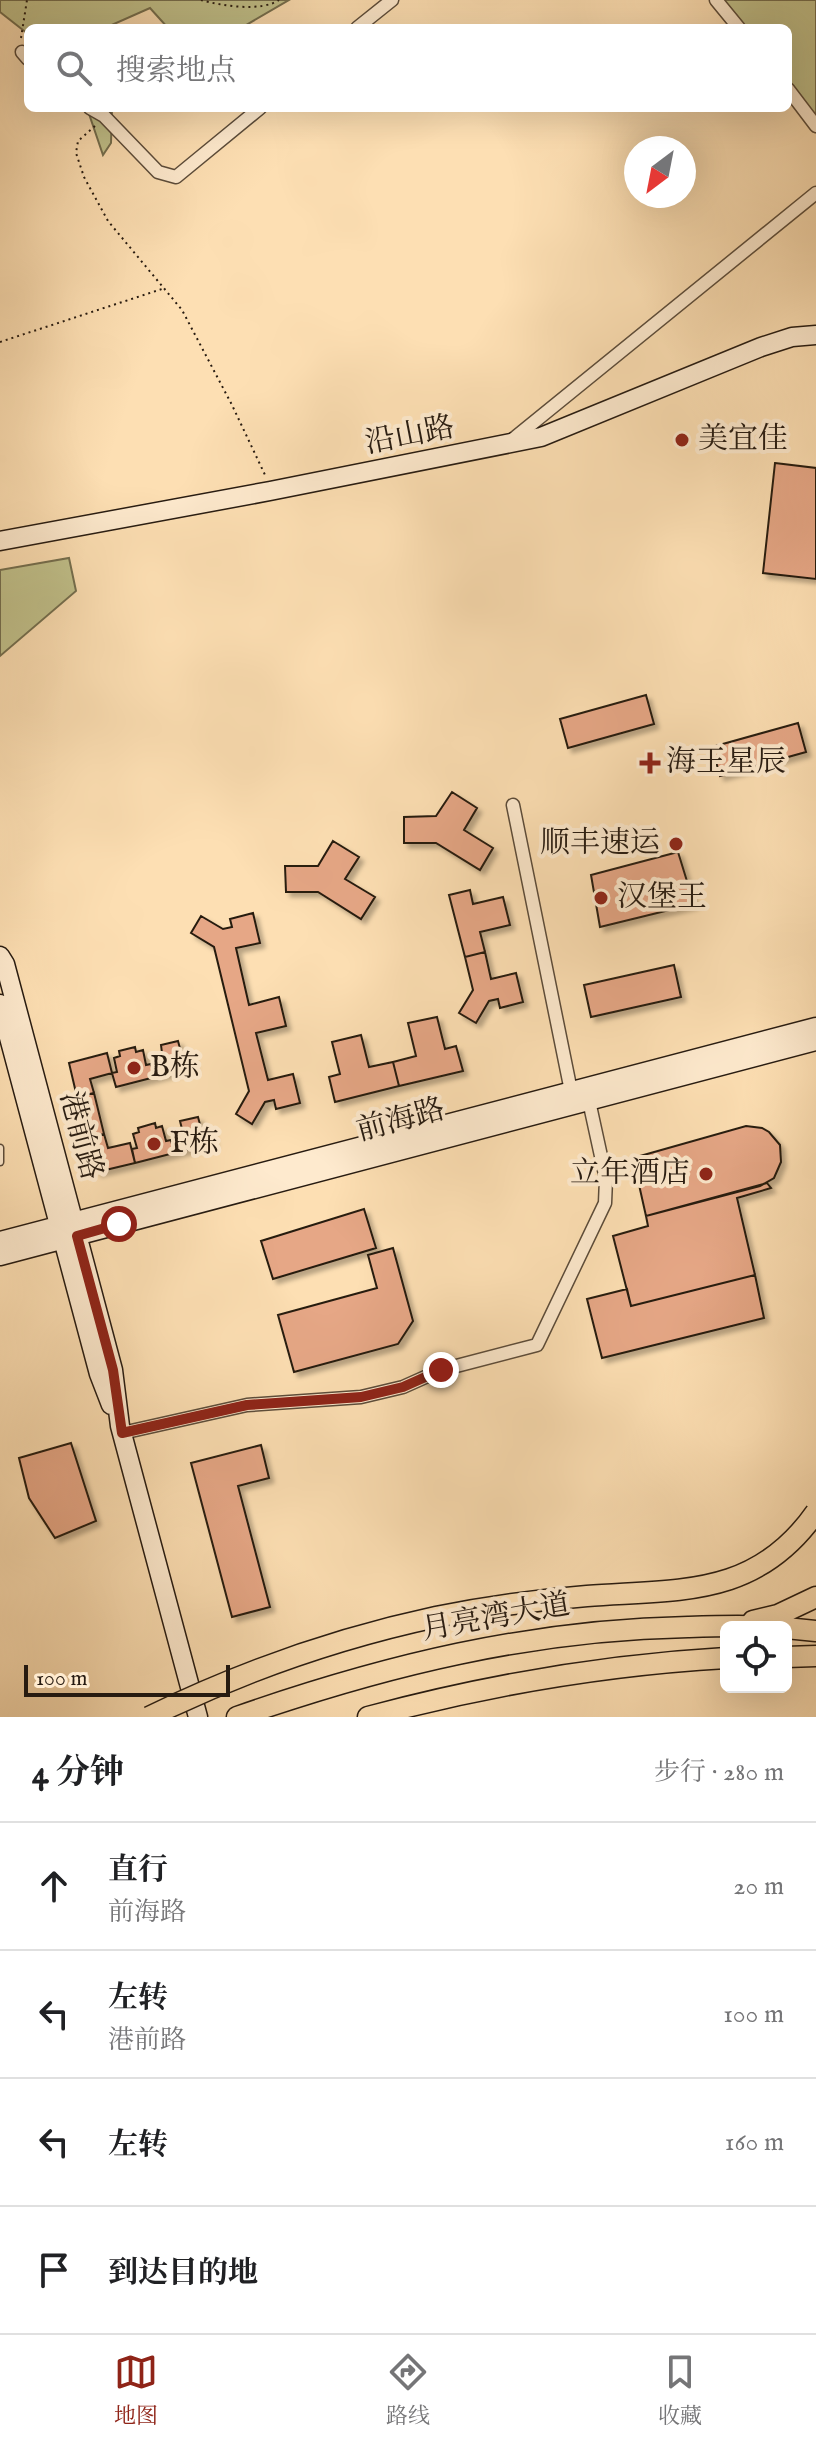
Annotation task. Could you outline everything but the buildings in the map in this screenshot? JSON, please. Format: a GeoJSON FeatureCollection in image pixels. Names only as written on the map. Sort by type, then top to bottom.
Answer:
{"type":"FeatureCollection","features":[{"type":"Feature","properties":{"kind":"main road"},"geometry":{"type":"LineString","coordinates":[[149,1717],[295,1657],[434,1618],[536,1601],[684,1591],[734,1579],[787,1547],[816,1512]]}},
{"type":"Feature","properties":{"kind":"main road"},"geometry":{"type":"LineString","coordinates":[[719,1626],[778,1615],[816,1597]]}},
{"type":"Feature","properties":{"kind":"main road","name":"月亮湾大道"},"geometry":{"type":"LineString","coordinates":[[237,1717],[416,1662],[495,1646],[583,1633],[719,1626]]}},
{"type":"Feature","properties":{"kind":"main road"},"geometry":{"type":"LineString","coordinates":[[792,1629],[816,1631]]}},
{"type":"Feature","properties":{"kind":"main road"},"geometry":{"type":"LineString","coordinates":[[792,1657],[816,1656]]}},
{"type":"Feature","properties":{"kind":"main road"},"geometry":{"type":"LineString","coordinates":[[368,1717],[486,1687],[562,1674],[720,1659]]}},
{"type":"Feature","properties":{"kind":"street"},"geometry":{"type":"LineString","coordinates":[[362,24],[392,0]]}},
{"type":"Feature","properties":{"kind":"street"},"geometry":{"type":"LineString","coordinates":[[716,0],[736,24]]}},
{"type":"Feature","properties":{"kind":"street"},"geometry":{"type":"LineString","coordinates":[[792,94],[816,126]]}},
{"type":"Feature","properties":{"kind":"street"},"geometry":{"type":"LineString","coordinates":[[97,112],[158,172],[176,177],[255,112]]}},
{"type":"Feature","properties":{"kind":"street"},"geometry":{"type":"LineString","coordinates":[[504,447],[816,193]]}},
{"type":"Feature","properties":{"kind":"street","name":"沿山路"},"geometry":{"type":"LineString","coordinates":[[0,541],[504,447],[579,423],[761,347],[792,337],[816,335]]}},
{"type":"Feature","properties":{"kind":"street"},"geometry":{"type":"LineString","coordinates":[[513,805],[571,1091]]}},
{"type":"Feature","properties":{"kind":"street","name":"港前路"},"geometry":{"type":"LineString","coordinates":[[0,956],[5,964],[68,1231]]}},
{"type":"Feature","properties":{"kind":"street","name":"港前路"},"geometry":{"type":"LineString","coordinates":[[0,1004],[113,1370],[121,1429],[198,1717]]}},
{"type":"Feature","properties":{"kind":"street","name":"前海路"},"geometry":{"type":"LineString","coordinates":[[0,1256],[68,1231],[571,1091],[816,1027]]}},
{"type":"Feature","properties":{"kind":"street","name":"前海路"},"geometry":{"type":"LineString","coordinates":[[0,1241],[68,1231],[816,1041]]}},
{"type":"Feature","properties":{"kind":"street"},"geometry":{"type":"LineString","coordinates":[[121,1429],[256,1403],[361,1397],[403,1387],[441,1370],[537,1345],[605,1203],[606,1179],[589,1101]]}},
{"type":"Feature","properties":{"kind":"lane"},"geometry":{"type":"LineString","coordinates":[[0,1148],[0,1162]]}},
{"type":"Feature","properties":{"kind":"path"},"geometry":{"type":"LineString","coordinates":[[24,54],[20,47],[27,0]]}},
{"type":"Feature","properties":{"kind":"path"},"geometry":{"type":"LineString","coordinates":[[201,0],[254,7],[279,0]]}},
{"type":"Feature","properties":{"kind":"path"},"geometry":{"type":"LineString","coordinates":[[104,116],[78,141],[76,153],[84,177],[108,221],[182,310],[262,466],[270,491]]}},
{"type":"Feature","properties":{"kind":"path"},"geometry":{"type":"LineString","coordinates":[[0,342],[165,289]]}},
{"type":"Feature","properties":{"kind":"green space"},"geometry":{"type":"Polygon","coordinates":[[[0,0],[289,0],[248,24],[164,24],[150,8],[114,24],[24,24],[24,31],[0,12],[0,0]]]}},
{"type":"Feature","properties":{"kind":"green space"},"geometry":{"type":"Polygon","coordinates":[[[712,0],[816,0],[816,132],[792,102],[792,24],[731,24],[712,0]]]}},
{"type":"Feature","properties":{"kind":"green space"},"geometry":{"type":"Polygon","coordinates":[[[88,112],[112,112],[111,143],[103,155],[88,112]]]}},
{"type":"Feature","properties":{"kind":"green space"},"geometry":{"type":"Polygon","coordinates":[[[69,558],[76,591],[0,656],[0,570],[69,558]]]}},
{"type":"Feature","properties":{"kind":"place","name":"美宜佳"},"geometry":{"type":"Point","coordinates":[682,440]}},
{"type":"Feature","properties":{"kind":"place","name":"海王星辰"},"geometry":{"type":"Point","coordinates":[650,763]}},
{"type":"Feature","properties":{"kind":"place","name":"顺丰速运"},"geometry":{"type":"Point","coordinates":[676,844]}},
{"type":"Feature","properties":{"kind":"place","name":"汉堡王"},"geometry":{"type":"Point","coordinates":[601,898]}},
{"type":"Feature","properties":{"kind":"place","name":"B栋"},"geometry":{"type":"Point","coordinates":[134,1068]}},
{"type":"Feature","properties":{"kind":"place","name":"F栋"},"geometry":{"type":"Point","coordinates":[154,1144]}},
{"type":"Feature","properties":{"kind":"place","name":"立年酒店"},"geometry":{"type":"Point","coordinates":[706,1174]}},
{"type":"Feature","properties":{"kind":"route"},"geometry":{"type":"LineString","coordinates":[[119,1224],[77,1236],[113,1370],[122,1433],[265,1402],[361,1397],[403,1387],[441,1370]]}}]}
